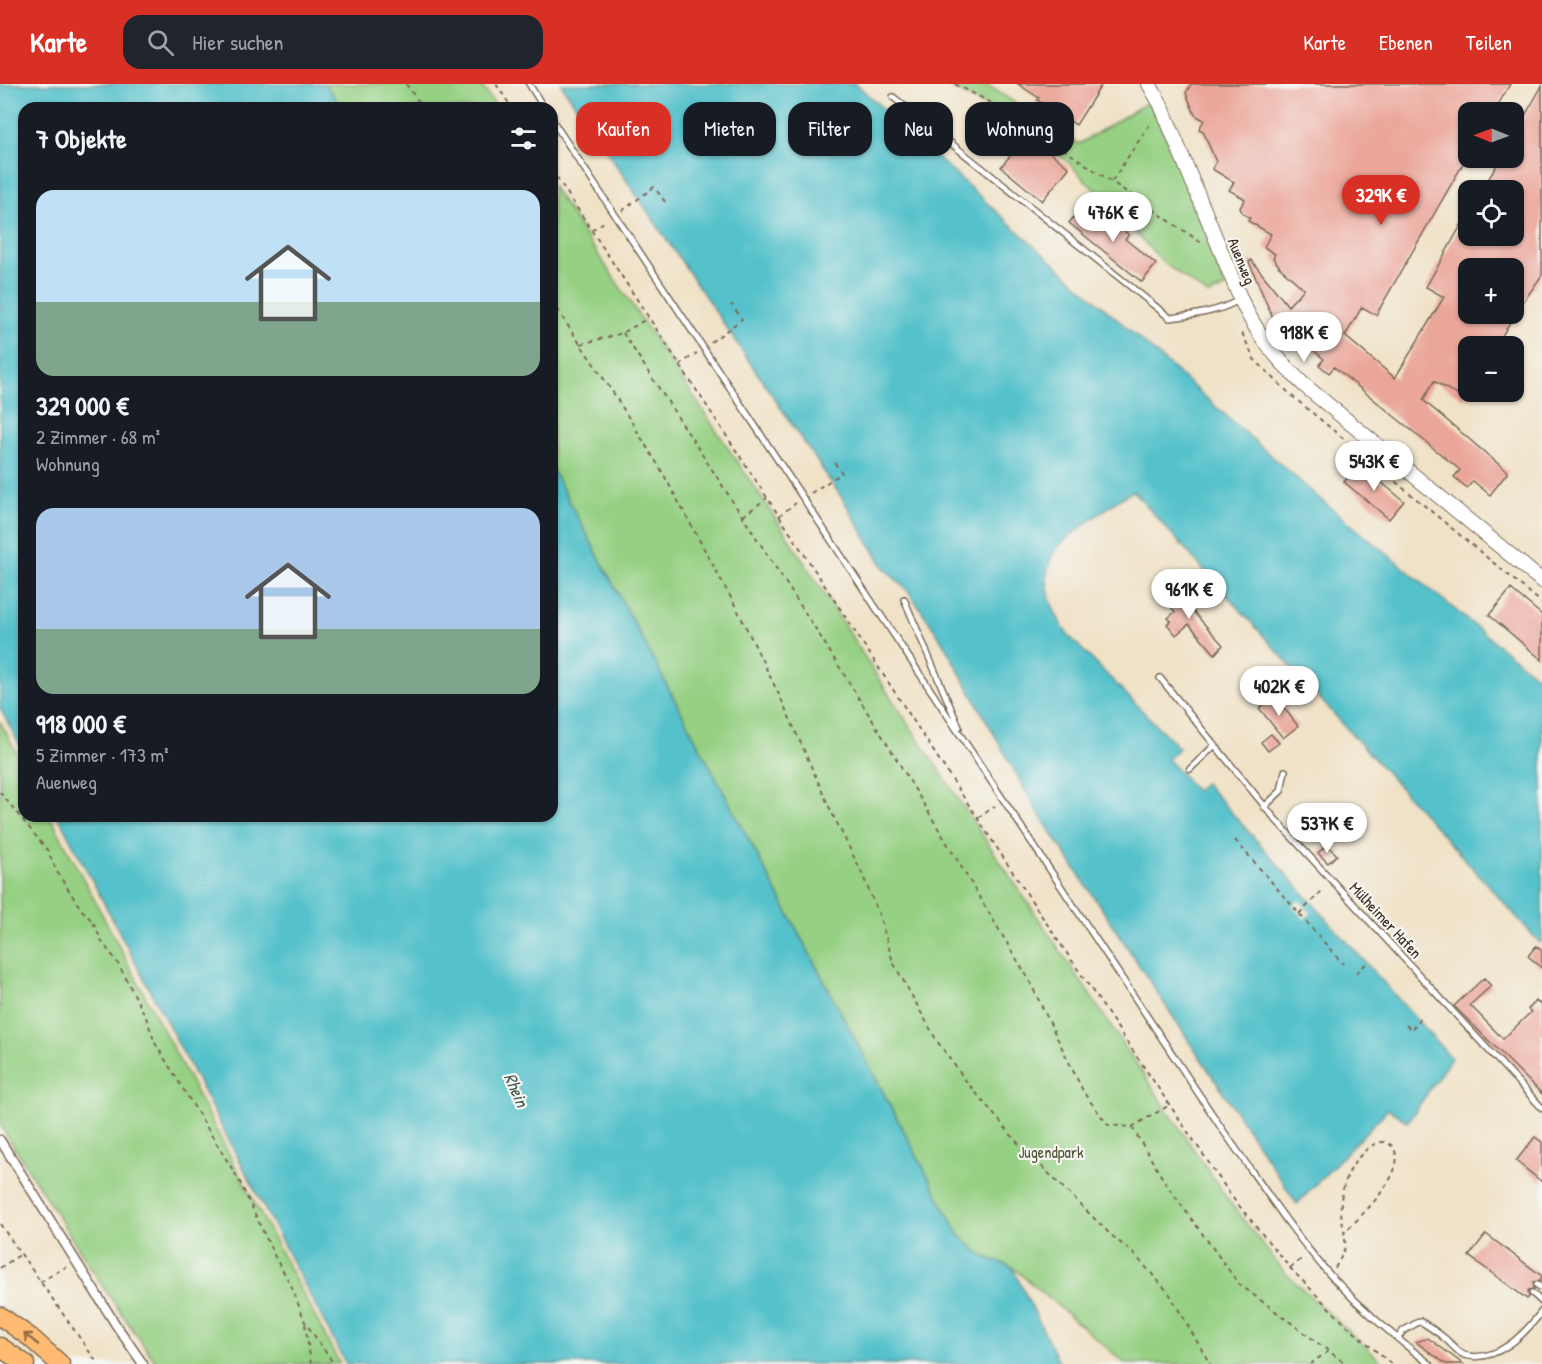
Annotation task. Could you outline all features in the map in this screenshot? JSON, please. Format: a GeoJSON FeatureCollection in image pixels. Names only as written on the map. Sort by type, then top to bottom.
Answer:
{"type":"FeatureCollection","features":[{"type":"Feature","properties":{"kind":"main road"},"geometry":{"type":"LineString","coordinates":[[0,1316],[31,1338],[60,1364]]}},
{"type":"Feature","properties":{"kind":"main road"},"geometry":{"type":"LineString","coordinates":[[0,1347],[25,1364]]}},
{"type":"Feature","properties":{"kind":"street","name":"Auenweg"},"geometry":{"type":"LineString","coordinates":[[1149,84],[1161,105],[1241,300],[1254,327],[1271,351],[1304,385],[1542,580]]}},
{"type":"Feature","properties":{"kind":"street"},"geometry":{"type":"LineString","coordinates":[[0,1140],[143,1364]]}},
{"type":"Feature","properties":{"kind":"lane"},"geometry":{"type":"LineString","coordinates":[[529,84],[540,102]]}},
{"type":"Feature","properties":{"kind":"lane"},"geometry":{"type":"LineString","coordinates":[[893,97],[1170,318],[1207,312],[1241,300]]}},
{"type":"Feature","properties":{"kind":"lane"},"geometry":{"type":"LineString","coordinates":[[558,129],[1224,1132],[1311,1252],[1331,1275],[1372,1317],[1430,1364]]}},
{"type":"Feature","properties":{"kind":"lane"},"geometry":{"type":"LineString","coordinates":[[904,599],[966,741]]}},
{"type":"Feature","properties":{"kind":"lane","name":"Mülheimer Hafen"},"geometry":{"type":"LineString","coordinates":[[1160,678],[1264,807],[1542,1108]]}},
{"type":"Feature","properties":{"kind":"lane"},"geometry":{"type":"LineString","coordinates":[[1190,769],[1214,746]]}},
{"type":"Feature","properties":{"kind":"lane"},"geometry":{"type":"LineString","coordinates":[[1264,807],[1281,791],[1285,771]]}},
{"type":"Feature","properties":{"kind":"lane"},"geometry":{"type":"LineString","coordinates":[[1532,1293],[1542,1302]]}},
{"type":"Feature","properties":{"kind":"lane"},"geometry":{"type":"LineString","coordinates":[[1398,1338],[1404,1331],[1420,1321],[1444,1337],[1463,1354],[1479,1360],[1495,1357],[1513,1343],[1542,1311]]}},
{"type":"Feature","properties":{"kind":"path"},"geometry":{"type":"LineString","coordinates":[[406,84],[419,102]]}},
{"type":"Feature","properties":{"kind":"path"},"geometry":{"type":"LineString","coordinates":[[496,84],[508,102]]}},
{"type":"Feature","properties":{"kind":"path"},"geometry":{"type":"LineString","coordinates":[[955,84],[1007,111],[1205,245]]}},
{"type":"Feature","properties":{"kind":"path"},"geometry":{"type":"LineString","coordinates":[[1112,181],[1161,105]]}},
{"type":"Feature","properties":{"kind":"path"},"geometry":{"type":"LineString","coordinates":[[558,179],[1168,1106],[1232,1197],[1290,1268],[1347,1326],[1391,1364]]}},
{"type":"Feature","properties":{"kind":"path"},"geometry":{"type":"LineString","coordinates":[[592,230],[654,187],[666,203]]}},
{"type":"Feature","properties":{"kind":"path"},"geometry":{"type":"LineString","coordinates":[[679,365],[742,319],[731,304]]}},
{"type":"Feature","properties":{"kind":"path"},"geometry":{"type":"LineString","coordinates":[[558,311],[660,468],[737,609],[860,869],[880,917],[893,962],[937,1041],[966,1081],[1018,1143],[1111,1235],[1133,1253],[1169,1293],[1210,1364]]}},
{"type":"Feature","properties":{"kind":"path"},"geometry":{"type":"LineString","coordinates":[[581,344],[623,333],[648,318]]}},
{"type":"Feature","properties":{"kind":"path"},"geometry":{"type":"LineString","coordinates":[[623,333],[842,671],[1028,978],[1084,1093],[1108,1125],[1132,1127],[1168,1106]]}},
{"type":"Feature","properties":{"kind":"path"},"geometry":{"type":"LineString","coordinates":[[1254,359],[1292,396],[1542,603]]}},
{"type":"Feature","properties":{"kind":"path"},"geometry":{"type":"LineString","coordinates":[[779,516],[842,473],[832,459]]}},
{"type":"Feature","properties":{"kind":"path"},"geometry":{"type":"LineString","coordinates":[[743,516],[767,498]]}},
{"type":"Feature","properties":{"kind":"path"},"geometry":{"type":"LineString","coordinates":[[0,792],[18,814]]}},
{"type":"Feature","properties":{"kind":"path"},"geometry":{"type":"LineString","coordinates":[[978,818],[1004,799]]}},
{"type":"Feature","properties":{"kind":"path"},"geometry":{"type":"LineString","coordinates":[[24,822],[48,851],[68,890],[93,922],[102,942],[116,960],[146,1017],[155,1043],[239,1180],[275,1257],[291,1285],[305,1322],[311,1364]]}},
{"type":"Feature","properties":{"kind":"path"},"geometry":{"type":"LineString","coordinates":[[1235,840],[1343,964]]}},
{"type":"Feature","properties":{"kind":"path"},"geometry":{"type":"LineString","coordinates":[[1299,914],[1324,889]]}},
{"type":"Feature","properties":{"kind":"path"},"geometry":{"type":"LineString","coordinates":[[1356,973],[1369,961]]}},
{"type":"Feature","properties":{"kind":"path"},"geometry":{"type":"LineString","coordinates":[[1406,1025],[1411,1030],[1420,1018]]}},
{"type":"Feature","properties":{"kind":"path"},"geometry":{"type":"LineString","coordinates":[[1132,1127],[1166,1184],[1239,1284],[1346,1364]]}},
{"type":"Feature","properties":{"kind":"path"},"geometry":{"type":"LineString","coordinates":[[1331,1275],[1345,1246],[1340,1203],[1348,1175],[1356,1161],[1374,1144],[1382,1142],[1387,1144],[1396,1150],[1398,1158],[1395,1171],[1370,1208],[1344,1233]]}},
{"type":"Feature","properties":{"kind":"path"},"geometry":{"type":"LineString","coordinates":[[0,1224],[98,1364]]}},
{"type":"Feature","properties":{"kind":"path"},"geometry":{"type":"LineString","coordinates":[[1290,1268],[1311,1252]]}},
{"type":"Feature","properties":{"kind":"path"},"geometry":{"type":"LineString","coordinates":[[0,1268],[21,1254]]}},
{"type":"Feature","properties":{"kind":"path"},"geometry":{"type":"LineString","coordinates":[[40,1282],[67,1266]]}},
{"type":"Feature","properties":{"kind":"path"},"geometry":{"type":"LineString","coordinates":[[305,1322],[334,1364]]}},
{"type":"Feature","properties":{"kind":"path"},"geometry":{"type":"LineString","coordinates":[[1310,1364],[1329,1351]]}},
{"type":"Feature","properties":{"kind":"green space"},"geometry":{"type":"Polygon","coordinates":[[[325,84],[480,84],[494,102],[338,102],[325,84]]]}},
{"type":"Feature","properties":{"kind":"green space"},"geometry":{"type":"Polygon","coordinates":[[[943,84],[986,84],[1014,102],[979,102],[943,84]]]}},
{"type":"Feature","properties":{"kind":"green space"},"geometry":{"type":"Polygon","coordinates":[[[1148,102],[1182,169],[1225,288],[1208,295],[1164,263],[1060,156],[1074,156],[1074,141],[1079,144],[1148,102]]]}},
{"type":"Feature","properties":{"kind":"green space","name":"Jugendpark"},"geometry":{"type":"Polygon","coordinates":[[[558,195],[790,540],[887,692],[1228,1200],[1285,1273],[1384,1364],[1126,1364],[1012,1267],[983,1256],[959,1235],[558,480],[558,195]]]}},
{"type":"Feature","properties":{"kind":"green space"},"geometry":{"type":"Polygon","coordinates":[[[0,721],[18,756],[18,822],[53,822],[340,1364],[157,1364],[103,1287],[0,1125],[0,721]]]}},
{"type":"Feature","properties":{"kind":"water"},"geometry":{"type":"Polygon","coordinates":[[[0,84],[325,84],[338,102],[18,102],[18,742],[0,708],[0,84]]]}},
{"type":"Feature","properties":{"kind":"water"},"geometry":{"type":"Polygon","coordinates":[[[561,84],[856,84],[884,109],[884,156],[935,156],[1320,499],[1542,681],[1542,941],[1540,943],[1133,491],[1069,536],[1051,558],[1047,580],[1049,592],[1056,614],[1067,634],[1179,748],[1168,759],[1196,791],[1205,783],[1451,1058],[1408,1122],[1388,1109],[1297,1204],[1037,811],[942,641],[909,592],[884,568],[844,501],[610,156],[671,156],[671,102],[576,102],[576,106],[561,84]]]}},
{"type":"Feature","properties":{"kind":"water","name":"Rhein"},"geometry":{"type":"Polygon","coordinates":[[[558,480],[959,1235],[983,1256],[1012,1267],[1060,1364],[346,1364],[61,822],[558,822],[558,480]]]}},
{"type":"Feature","properties":{"kind":"pier"},"geometry":{"type":"Polygon","coordinates":[[[1299,900],[1311,913],[1304,919],[1293,906],[1299,900]]]}},
{"type":"Feature","properties":{"kind":"building"},"geometry":{"type":"Polygon","coordinates":[[[1018,84],[1102,84],[1076,125],[1074,124],[1074,102],[1040,102],[1037,100],[1039,98],[1018,84]]]}},
{"type":"Feature","properties":{"kind":"building"},"geometry":{"type":"Polygon","coordinates":[[[1191,84],[1510,84],[1500,102],[1458,102],[1458,168],[1461,168],[1376,315],[1362,307],[1345,336],[1395,378],[1444,297],[1426,287],[1458,231],[1458,246],[1524,246],[1524,180],[1488,180],[1495,168],[1524,168],[1524,118],[1542,86],[1542,275],[1524,301],[1524,258],[1458,258],[1458,324],[1509,324],[1502,336],[1458,336],[1458,395],[1434,381],[1423,400],[1508,472],[1490,495],[1473,481],[1467,488],[1454,477],[1460,470],[1334,367],[1329,373],[1319,365],[1324,359],[1272,316],[1249,262],[1251,260],[1288,306],[1304,289],[1279,267],[1273,258],[1275,254],[1264,247],[1271,234],[1248,221],[1250,218],[1243,214],[1240,208],[1245,199],[1229,190],[1234,182],[1212,169],[1216,162],[1203,131],[1199,129],[1204,120],[1195,115],[1186,93],[1191,84]]]}},
{"type":"Feature","properties":{"kind":"building"},"geometry":{"type":"Polygon","coordinates":[[[1010,156],[1055,156],[1069,168],[1042,201],[1001,167],[1010,156]]]}},
{"type":"Feature","properties":{"kind":"building"},"geometry":{"type":"Polygon","coordinates":[[[1083,205],[1116,231],[1119,227],[1129,235],[1125,239],[1156,264],[1142,282],[1069,223],[1083,205]]]}},
{"type":"Feature","properties":{"kind":"building"},"geometry":{"type":"Polygon","coordinates":[[[1359,464],[1404,501],[1389,519],[1344,482],[1359,464]]]}},
{"type":"Feature","properties":{"kind":"building"},"geometry":{"type":"Polygon","coordinates":[[[1174,585],[1181,598],[1223,645],[1215,654],[1189,624],[1176,635],[1167,624],[1171,621],[1168,618],[1175,612],[1162,594],[1174,585]]]}},
{"type":"Feature","properties":{"kind":"building"},"geometry":{"type":"Polygon","coordinates":[[[1511,589],[1542,615],[1542,660],[1489,615],[1511,589]]]}},
{"type":"Feature","properties":{"kind":"building"},"geometry":{"type":"Polygon","coordinates":[[[1275,696],[1298,726],[1283,738],[1259,708],[1275,696]]]}},
{"type":"Feature","properties":{"kind":"building"},"geometry":{"type":"Polygon","coordinates":[[[1271,734],[1279,743],[1268,751],[1261,742],[1271,734]]]}},
{"type":"Feature","properties":{"kind":"building"},"geometry":{"type":"Polygon","coordinates":[[[1327,845],[1337,855],[1328,863],[1318,853],[1327,845]]]}},
{"type":"Feature","properties":{"kind":"building"},"geometry":{"type":"Polygon","coordinates":[[[1536,946],[1542,951],[1542,968],[1528,956],[1536,946]]]}},
{"type":"Feature","properties":{"kind":"building"},"geometry":{"type":"Polygon","coordinates":[[[1484,978],[1491,986],[1470,1005],[1503,1039],[1531,1012],[1528,1009],[1536,1001],[1539,1004],[1542,1001],[1542,1094],[1454,1006],[1484,978]]]}},
{"type":"Feature","properties":{"kind":"building"},"geometry":{"type":"Polygon","coordinates":[[[1535,1137],[1542,1142],[1542,1182],[1516,1161],[1535,1137]]]}},
{"type":"Feature","properties":{"kind":"building"},"geometry":{"type":"Polygon","coordinates":[[[1486,1234],[1542,1276],[1540,1281],[1533,1282],[1534,1289],[1528,1290],[1527,1299],[1469,1256],[1486,1234]]]}},
{"type":"Feature","properties":{"kind":"building"},"geometry":{"type":"Polygon","coordinates":[[[1428,1338],[1463,1364],[1446,1364],[1416,1342],[1428,1338]]]}}]}
